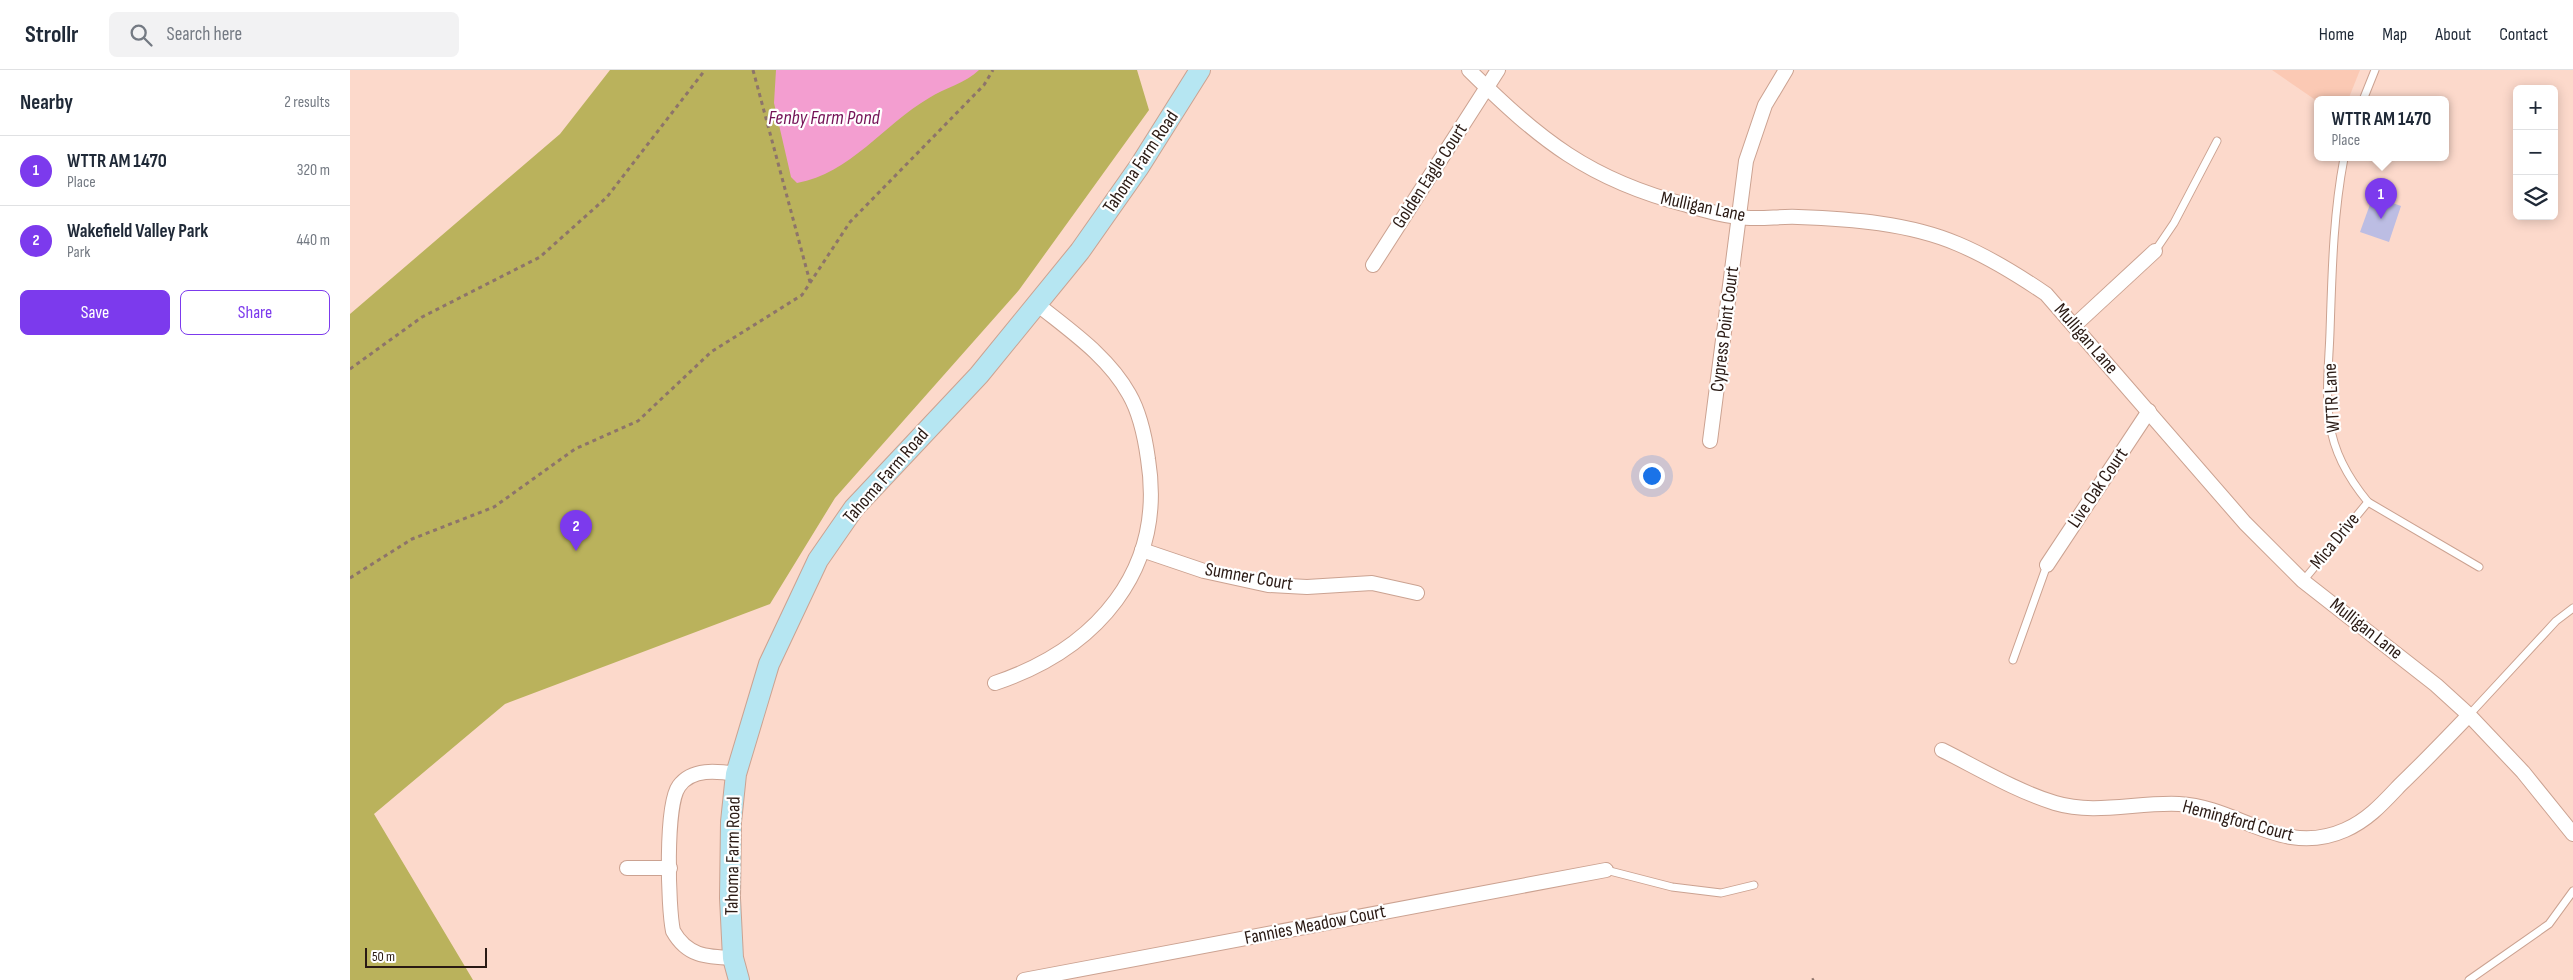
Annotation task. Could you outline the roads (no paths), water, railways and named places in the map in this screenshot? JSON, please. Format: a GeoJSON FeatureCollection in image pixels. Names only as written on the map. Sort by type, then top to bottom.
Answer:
{"type":"FeatureCollection","features":[{"type":"Feature","properties":{"kind":"street","name":"Tahoma Farm Road"},"geometry":{"type":"LineString","coordinates":[[739,980],[733,958],[730,879],[731,822],[736,774],[769,664],[818,560],[854,508],[979,375],[1080,251],[1139,167],[1200,70]]}},
{"type":"Feature","properties":{"kind":"street","name":"Mulligan Lane"},"geometry":{"type":"LineString","coordinates":[[1469,70],[1543,138],[1597,173],[1661,199],[1739,218],[1798,217],[1904,228],[1957,243],[2013,272],[2046,294],[2075,325],[2245,523],[2303,581],[2436,685],[2469,715],[2523,772],[2573,834]]}},
{"type":"Feature","properties":{"kind":"street","name":"Golden Eagle Court"},"geometry":{"type":"LineString","coordinates":[[1373,265],[1498,70]]}},
{"type":"Feature","properties":{"kind":"street","name":"Cypress Point Court"},"geometry":{"type":"LineString","coordinates":[[1710,441],[1746,161],[1754,132],[1765,105],[1786,70]]}},
{"type":"Feature","properties":{"kind":"street"},"geometry":{"type":"LineString","coordinates":[[2075,325],[2154,251]]}},
{"type":"Feature","properties":{"kind":"street"},"geometry":{"type":"LineString","coordinates":[[995,683],[1036,667],[1075,643],[1092,629],[1121,594],[1142,550],[1152,490],[1147,450],[1129,394],[1104,362],[1037,304]]}},
{"type":"Feature","properties":{"kind":"street","name":"Live Oak Court"},"geometry":{"type":"LineString","coordinates":[[2047,565],[2149,411]]}},
{"type":"Feature","properties":{"kind":"street","name":"Sumner Court"},"geometry":{"type":"LineString","coordinates":[[1142,550],[1204,571],[1268,585],[1306,587],[1372,583],[1417,594]]}},
{"type":"Feature","properties":{"kind":"street","name":"Hemingford Court"},"geometry":{"type":"LineString","coordinates":[[1942,750],[2018,788],[2068,807],[2114,808],[2159,804],[2197,806],[2236,818],[2263,831],[2289,838],[2312,839],[2344,831],[2376,811],[2469,715]]}},
{"type":"Feature","properties":{"kind":"street"},"geometry":{"type":"LineString","coordinates":[[733,958],[706,957],[694,953],[679,942],[673,931],[671,921],[670,868],[671,809],[679,786],[704,772],[716,771],[736,774]]}},
{"type":"Feature","properties":{"kind":"street"},"geometry":{"type":"LineString","coordinates":[[627,868],[670,868]]}},
{"type":"Feature","properties":{"kind":"street","name":"Fannies Meadow Court"},"geometry":{"type":"LineString","coordinates":[[1024,980],[1606,870]]}},
{"type":"Feature","properties":{"kind":"lane"},"geometry":{"type":"LineString","coordinates":[[2365,96],[2375,70]]}},
{"type":"Feature","properties":{"kind":"lane"},"geometry":{"type":"LineString","coordinates":[[2154,251],[2174,223],[2218,141]]}},
{"type":"Feature","properties":{"kind":"lane","name":"WTTR Lane"},"geometry":{"type":"LineString","coordinates":[[2344,161],[2333,226],[2328,384],[2329,415],[2338,455],[2357,488],[2368,502],[2479,567]]}},
{"type":"Feature","properties":{"kind":"lane","name":"Mica Drive"},"geometry":{"type":"LineString","coordinates":[[2303,581],[2368,502]]}},
{"type":"Feature","properties":{"kind":"lane"},"geometry":{"type":"LineString","coordinates":[[2013,660],[2047,565]]}},
{"type":"Feature","properties":{"kind":"lane"},"geometry":{"type":"LineString","coordinates":[[2469,715],[2556,621],[2573,608]]}},
{"type":"Feature","properties":{"kind":"lane"},"geometry":{"type":"LineString","coordinates":[[1606,870],[1672,887],[1721,894],[1754,885]]}},
{"type":"Feature","properties":{"kind":"lane"},"geometry":{"type":"LineString","coordinates":[[2469,980],[2549,924],[2573,891]]}},
{"type":"Feature","properties":{"kind":"water","name":"Fenby Farm Pond"},"geometry":{"type":"Polygon","coordinates":[[[776,70],[979,70],[974,75],[935,94],[913,109],[834,170],[816,178],[797,183],[791,177],[774,103],[776,70]]]}},
{"type":"Feature","properties":{"kind":"place","name":"WTTR AM 1470"},"geometry":{"type":"Point","coordinates":[2381,219]}},
{"type":"Feature","properties":{"kind":"place","name":"Wakefield Valley Park"},"geometry":{"type":"Point","coordinates":[576,551]}}]}
